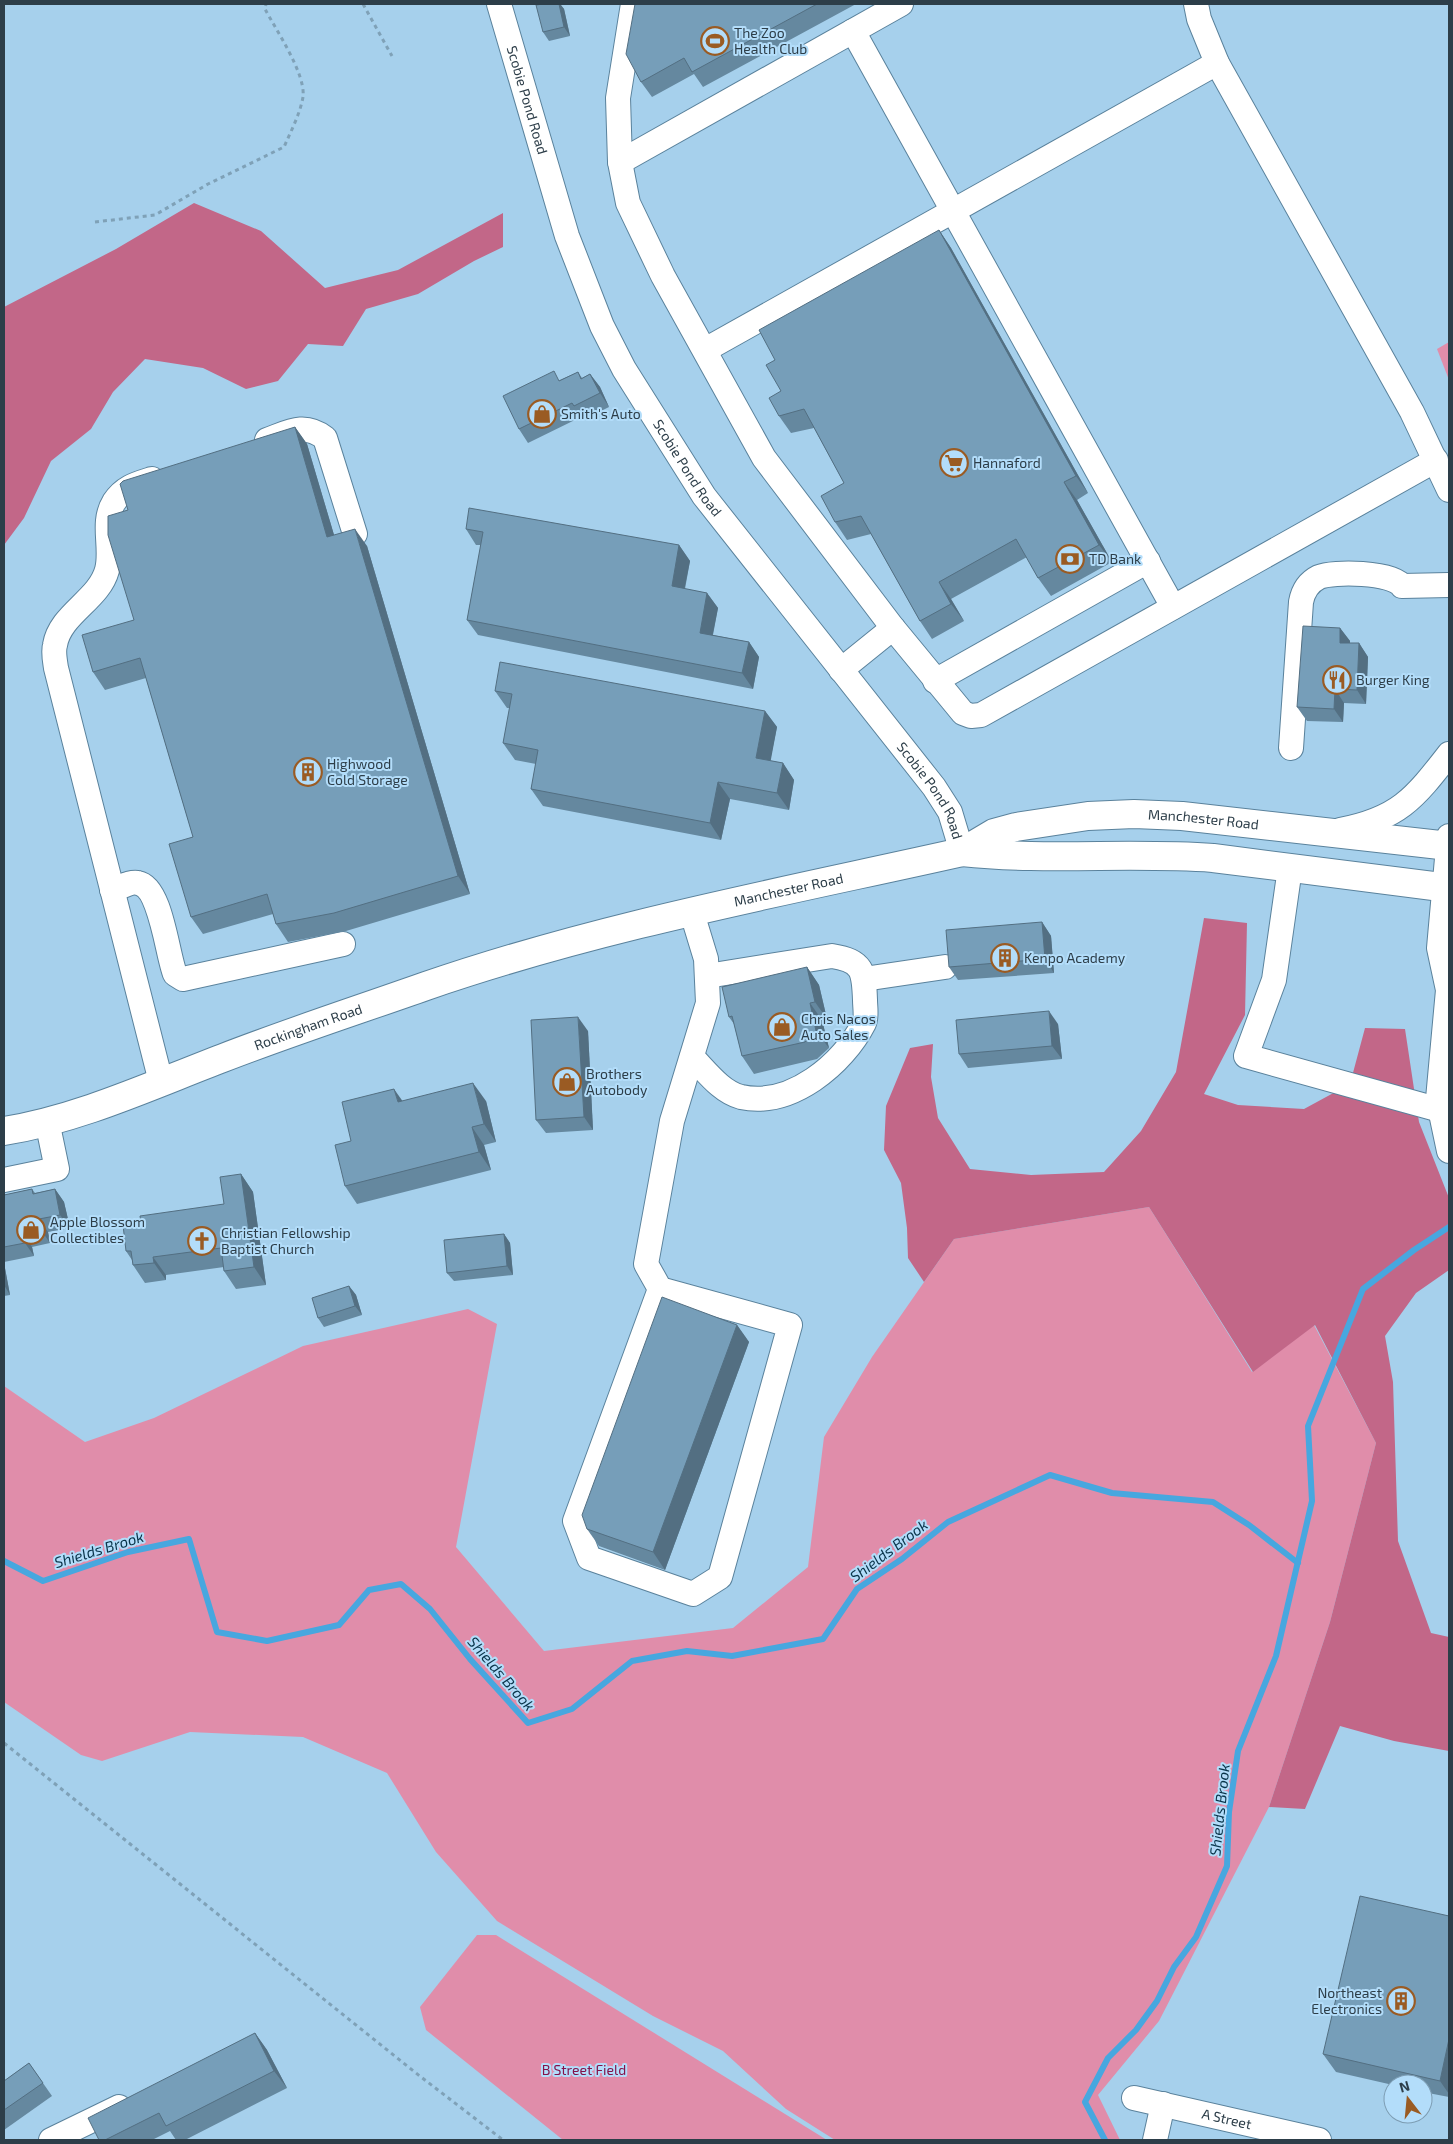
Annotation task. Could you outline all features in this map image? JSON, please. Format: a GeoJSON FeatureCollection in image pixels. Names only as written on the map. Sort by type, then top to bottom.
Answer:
{"type":"FeatureCollection","features":[{"type":"Feature","properties":{"kind":"main road","name":"Manchester Road"},"geometry":{"type":"LineString","coordinates":[[617,930],[962,852],[994,833],[1016,827],[1088,816],[1134,814],[1182,816],[1449,843]]}},
{"type":"Feature","properties":{"kind":"main road","name":"Manchester Road"},"geometry":{"type":"LineString","coordinates":[[962,852],[1006,857],[1044,858],[1174,855],[1447,888]]}},
{"type":"Feature","properties":{"kind":"main road","name":"Rockingham Road"},"geometry":{"type":"LineString","coordinates":[[4,1131],[47,1121],[428,986],[617,930]]}},
{"type":"Feature","properties":{"kind":"street","name":"Scobie Pond Road"},"geometry":{"type":"LineString","coordinates":[[498,4],[552,190],[583,281],[602,326],[650,412],[704,496],[938,793],[950,812],[962,852]]}},
{"type":"Feature","properties":{"kind":"street"},"geometry":{"type":"LineString","coordinates":[[633,4],[618,98],[620,162],[628,203],[663,276],[764,458],[935,681],[963,713],[971,716],[981,715],[1436,460]]}},
{"type":"Feature","properties":{"kind":"street"},"geometry":{"type":"LineString","coordinates":[[620,162],[901,4]]}},
{"type":"Feature","properties":{"kind":"street"},"geometry":{"type":"LineString","coordinates":[[1196,4],[1199,19],[1217,64],[1412,412],[1449,490]]}},
{"type":"Feature","properties":{"kind":"street"},"geometry":{"type":"LineString","coordinates":[[853,31],[1173,607]]}},
{"type":"Feature","properties":{"kind":"street"},"geometry":{"type":"LineString","coordinates":[[705,350],[1217,64]]}},
{"type":"Feature","properties":{"kind":"street"},"geometry":{"type":"LineString","coordinates":[[245,447],[299,429],[314,429],[325,438],[355,534]]}},
{"type":"Feature","properties":{"kind":"street"},"geometry":{"type":"LineString","coordinates":[[161,1082],[56,668],[54,645],[64,625],[99,585],[107,570],[107,522],[113,503],[127,487],[172,472]]}},
{"type":"Feature","properties":{"kind":"street"},"geometry":{"type":"LineString","coordinates":[[935,681],[1148,561]]}},
{"type":"Feature","properties":{"kind":"street"},"geometry":{"type":"LineString","coordinates":[[1291,748],[1301,602],[1308,586],[1319,577],[1332,574],[1385,576],[1397,580],[1402,586],[1449,585]]}},
{"type":"Feature","properties":{"kind":"street"},"geometry":{"type":"LineString","coordinates":[[841,670],[894,628]]}},
{"type":"Feature","properties":{"kind":"street"},"geometry":{"type":"LineString","coordinates":[[1326,832],[1375,822],[1395,812],[1426,783],[1449,754]]}},
{"type":"Feature","properties":{"kind":"street"},"geometry":{"type":"LineString","coordinates":[[1449,843],[1447,888],[1439,948],[1449,989],[1440,1068],[1440,1110],[1449,1151]]}},
{"type":"Feature","properties":{"kind":"street"},"geometry":{"type":"LineString","coordinates":[[1290,868],[1274,980],[1246,1056],[1440,1110]]}},
{"type":"Feature","properties":{"kind":"street"},"geometry":{"type":"LineString","coordinates":[[112,890],[136,882],[148,887],[154,898],[175,974],[183,979],[343,944]]}},
{"type":"Feature","properties":{"kind":"street"},"geometry":{"type":"LineString","coordinates":[[660,1289],[575,1521],[589,1558],[693,1594],[720,1577],[790,1325],[660,1289],[646,1264],[672,1121],[708,1003],[706,958],[692,913]]}},
{"type":"Feature","properties":{"kind":"street"},"geometry":{"type":"LineString","coordinates":[[692,1057],[724,1089],[740,1097],[763,1099],[787,1093],[812,1080],[830,1066],[849,1045],[866,1021],[864,978],[859,967],[850,959],[832,956],[707,976]]}},
{"type":"Feature","properties":{"kind":"street"},"geometry":{"type":"LineString","coordinates":[[864,978],[945,967]]}},
{"type":"Feature","properties":{"kind":"street"},"geometry":{"type":"LineString","coordinates":[[4,1180],[57,1169],[47,1121]]}},
{"type":"Feature","properties":{"kind":"street","name":"A Street"},"geometry":{"type":"LineString","coordinates":[[1134,2098],[1319,2140]]}},
{"type":"Feature","properties":{"kind":"street"},"geometry":{"type":"LineString","coordinates":[[51,2140],[137,2099]]}},
{"type":"Feature","properties":{"kind":"street"},"geometry":{"type":"LineString","coordinates":[[1155,2140],[1163,2104]]}},
{"type":"Feature","properties":{"kind":"path"},"geometry":{"type":"LineString","coordinates":[[95,222],[156,215],[208,184],[284,147],[297,117],[303,95],[300,75],[265,9],[266,4]]}},
{"type":"Feature","properties":{"kind":"path"},"geometry":{"type":"LineString","coordinates":[[363,4],[392,56]]}},
{"type":"Feature","properties":{"kind":"path"},"geometry":{"type":"LineString","coordinates":[[4,1743],[421,2077],[503,2140]]}},
{"type":"Feature","properties":{"kind":"green space"},"geometry":{"type":"Polygon","coordinates":[[[1449,342],[1449,380],[1437,349],[1449,342]]]}},
{"type":"Feature","properties":{"kind":"green space"},"geometry":{"type":"Polygon","coordinates":[[[1149,1207],[1252,1372],[1314,1325],[1376,1443],[1330,1622],[1269,1807],[1159,2021],[1098,2095],[1120,2140],[835,2140],[786,2109],[723,2051],[653,2016],[497,1921],[436,1852],[387,1773],[303,1737],[190,1732],[102,1761],[81,1755],[4,1702],[4,1386],[85,1442],[154,1418],[303,1346],[468,1309],[497,1324],[456,1547],[544,1651],[733,1628],[808,1567],[824,1437],[872,1357],[954,1239],[1149,1207]]]}},
{"type":"Feature","properties":{"kind":"green space","name":"B Street Field"},"geometry":{"type":"Polygon","coordinates":[[[477,1935],[496,1935],[827,2140],[563,2140],[426,2030],[420,2007],[477,1935]]]}},
{"type":"Feature","properties":{"kind":"shaded area"},"geometry":{"type":"Polygon","coordinates":[[[194,203],[261,231],[325,288],[398,270],[503,213],[503,247],[474,261],[418,294],[366,309],[343,346],[308,344],[278,381],[246,389],[203,368],[145,359],[113,392],[91,429],[51,461],[24,518],[4,545],[4,307],[116,249],[194,203]]]}},
{"type":"Feature","properties":{"kind":"shaded area"},"geometry":{"type":"Polygon","coordinates":[[[1204,918],[1247,923],[1245,1015],[1204,1094],[1238,1105],[1304,1109],[1350,1084],[1365,1028],[1405,1029],[1419,1122],[1449,1198],[1449,1270],[1416,1293],[1385,1336],[1393,1382],[1398,1541],[1431,1633],[1449,1637],[1449,1751],[1394,1741],[1340,1726],[1305,1809],[1269,1807],[1330,1622],[1376,1443],[1315,1325],[1253,1372],[1149,1207],[954,1239],[924,1282],[908,1258],[907,1228],[901,1183],[884,1150],[886,1106],[910,1048],[933,1044],[931,1077],[938,1118],[970,1169],[1031,1175],[1104,1172],[1141,1131],[1176,1072],[1204,918]]]}},
{"type":"Feature","properties":{"kind":"building"},"geometry":{"type":"Polygon","coordinates":[[[559,4],[564,27],[543,32],[536,5],[559,4]]]}},
{"type":"Feature","properties":{"kind":"building","name":"The Zoo Health Club"},"geometry":{"type":"Polygon","coordinates":[[[635,4],[817,4],[692,72],[684,58],[641,82],[626,54],[635,4]]]}},
{"type":"Feature","properties":{"kind":"building","name":"Hannaford"},"geometry":{"type":"Polygon","coordinates":[[[939,230],[1076,476],[1064,482],[1099,545],[1038,578],[1016,539],[939,582],[951,604],[920,621],[861,516],[835,522],[821,496],[844,483],[804,409],[779,416],[769,398],[781,391],[766,365],[775,360],[759,330],[939,230]]]}},
{"type":"Feature","properties":{"kind":"building"},"geometry":{"type":"Polygon","coordinates":[[[554,371],[559,381],[578,372],[581,379],[590,374],[600,393],[574,406],[572,403],[519,429],[503,396],[554,371]]]}},
{"type":"Feature","properties":{"kind":"building","name":"Highwood Cold Storage"},"geometry":{"type":"Polygon","coordinates":[[[295,427],[327,537],[355,529],[458,876],[334,913],[276,924],[267,894],[191,917],[169,844],[193,837],[140,658],[93,672],[82,635],[134,620],[108,535],[108,516],[128,510],[120,484],[123,481],[295,427]]]}},
{"type":"Feature","properties":{"kind":"building"},"geometry":{"type":"Polygon","coordinates":[[[469,508],[679,545],[672,586],[707,593],[700,633],[749,642],[742,673],[467,620],[483,532],[466,529],[469,508]]]}},
{"type":"Feature","properties":{"kind":"building","name":"Burger King"},"geometry":{"type":"Polygon","coordinates":[[[1303,626],[1340,628],[1340,643],[1359,643],[1357,690],[1335,689],[1334,709],[1297,707],[1303,626]]]}},
{"type":"Feature","properties":{"kind":"building"},"geometry":{"type":"Polygon","coordinates":[[[500,662],[765,711],[756,758],[783,763],[777,793],[718,782],[710,823],[531,789],[538,750],[503,743],[512,694],[495,691],[500,662]]]}},
{"type":"Feature","properties":{"kind":"building"},"geometry":{"type":"Polygon","coordinates":[[[1042,922],[1045,959],[949,967],[946,930],[1042,922]]]}},
{"type":"Feature","properties":{"kind":"building","name":"Chris Nacos Auto Sales"},"geometry":{"type":"Polygon","coordinates":[[[807,967],[815,1002],[810,1003],[816,1031],[805,1042],[742,1056],[732,1016],[729,1017],[722,987],[807,967]]]}},
{"type":"Feature","properties":{"kind":"building"},"geometry":{"type":"Polygon","coordinates":[[[1049,1011],[1052,1046],[959,1054],[956,1020],[1049,1011]]]}},
{"type":"Feature","properties":{"kind":"building","name":"Brothers Autobody"},"geometry":{"type":"Polygon","coordinates":[[[578,1017],[584,1117],[536,1120],[531,1020],[578,1017]]]}},
{"type":"Feature","properties":{"kind":"building"},"geometry":{"type":"Polygon","coordinates":[[[473,1083],[484,1124],[472,1127],[479,1152],[345,1186],[335,1145],[351,1141],[342,1102],[394,1089],[398,1102],[473,1083]]]}},
{"type":"Feature","properties":{"kind":"building"},"geometry":{"type":"Polygon","coordinates":[[[241,1174],[254,1267],[224,1271],[221,1248],[153,1257],[154,1263],[133,1265],[131,1251],[126,1251],[123,1225],[141,1223],[140,1216],[224,1204],[220,1177],[241,1174]]]}},
{"type":"Feature","properties":{"kind":"building"},"geometry":{"type":"Polygon","coordinates":[[[32,1189],[33,1194],[55,1189],[60,1215],[39,1219],[41,1230],[23,1234],[25,1243],[4,1247],[4,1195],[32,1189]]]}},
{"type":"Feature","properties":{"kind":"building"},"geometry":{"type":"Polygon","coordinates":[[[504,1234],[507,1266],[447,1273],[444,1240],[504,1234]]]}},
{"type":"Feature","properties":{"kind":"building"},"geometry":{"type":"Polygon","coordinates":[[[349,1286],[355,1306],[318,1318],[312,1298],[349,1286]]]}},
{"type":"Feature","properties":{"kind":"building"},"geometry":{"type":"Polygon","coordinates":[[[662,1297],[737,1325],[653,1552],[587,1529],[582,1515],[662,1297]]]}},
{"type":"Feature","properties":{"kind":"building","name":"Northeast Electronics"},"geometry":{"type":"Polygon","coordinates":[[[1360,1896],[1449,1916],[1449,2039],[1440,2081],[1433,2079],[1433,2074],[1410,2074],[1323,2054],[1360,1896]]]}},
{"type":"Feature","properties":{"kind":"building"},"geometry":{"type":"Polygon","coordinates":[[[255,2033],[274,2071],[166,2126],[159,2113],[105,2140],[99,2140],[88,2118],[255,2033]]]}},
{"type":"Feature","properties":{"kind":"building"},"geometry":{"type":"Polygon","coordinates":[[[29,2063],[43,2083],[4,2110],[4,2081],[29,2063]]]}},
{"type":"Feature","properties":{"kind":"waterway","name":"Shields Brook"},"geometry":{"type":"LineString","coordinates":[[1105,2140],[1085,2102],[1108,2058],[1136,2030],[1157,2001],[1174,1967],[1196,1937],[1227,1866],[1229,1812],[1238,1751],[1276,1656],[1312,1501],[1308,1426],[1363,1289],[1414,1250],[1449,1227]]}},
{"type":"Feature","properties":{"kind":"waterway","name":"Shields Brook"},"geometry":{"type":"LineString","coordinates":[[4,1561],[43,1581],[128,1552],[189,1539],[217,1632],[267,1641],[339,1625],[369,1590],[401,1584],[430,1609],[470,1659],[528,1723],[572,1709],[632,1661],[687,1651],[732,1656],[823,1639],[857,1589],[902,1559],[948,1522],[1050,1475],[1112,1493],[1213,1502],[1249,1525],[1298,1563]]}},
{"type":"Feature","properties":{"kind":"place","name":"The Zoo Health Club"},"geometry":{"type":"Point","coordinates":[715,41]}},
{"type":"Feature","properties":{"kind":"place","name":"Smith's Auto"},"geometry":{"type":"Point","coordinates":[542,414]}},
{"type":"Feature","properties":{"kind":"place","name":"Hannaford"},"geometry":{"type":"Point","coordinates":[954,463]}},
{"type":"Feature","properties":{"kind":"place","name":"TD Bank"},"geometry":{"type":"Point","coordinates":[1070,559]}},
{"type":"Feature","properties":{"kind":"place","name":"Burger King"},"geometry":{"type":"Point","coordinates":[1337,680]}},
{"type":"Feature","properties":{"kind":"place","name":"Highwood Cold Storage"},"geometry":{"type":"Point","coordinates":[308,772]}},
{"type":"Feature","properties":{"kind":"place","name":"Kenpo Academy"},"geometry":{"type":"Point","coordinates":[1005,958]}},
{"type":"Feature","properties":{"kind":"place","name":"Chris Nacos Auto Sales"},"geometry":{"type":"Point","coordinates":[782,1027]}},
{"type":"Feature","properties":{"kind":"place","name":"Brothers Autobody"},"geometry":{"type":"Point","coordinates":[567,1082]}},
{"type":"Feature","properties":{"kind":"place","name":"Apple Blossom Collectibles"},"geometry":{"type":"Point","coordinates":[31,1230]}},
{"type":"Feature","properties":{"kind":"place","name":"Christian Fellowship Baptist Church"},"geometry":{"type":"Point","coordinates":[202,1241]}},
{"type":"Feature","properties":{"kind":"place","name":"Northeast Electronics"},"geometry":{"type":"Point","coordinates":[1401,2001]}}]}
